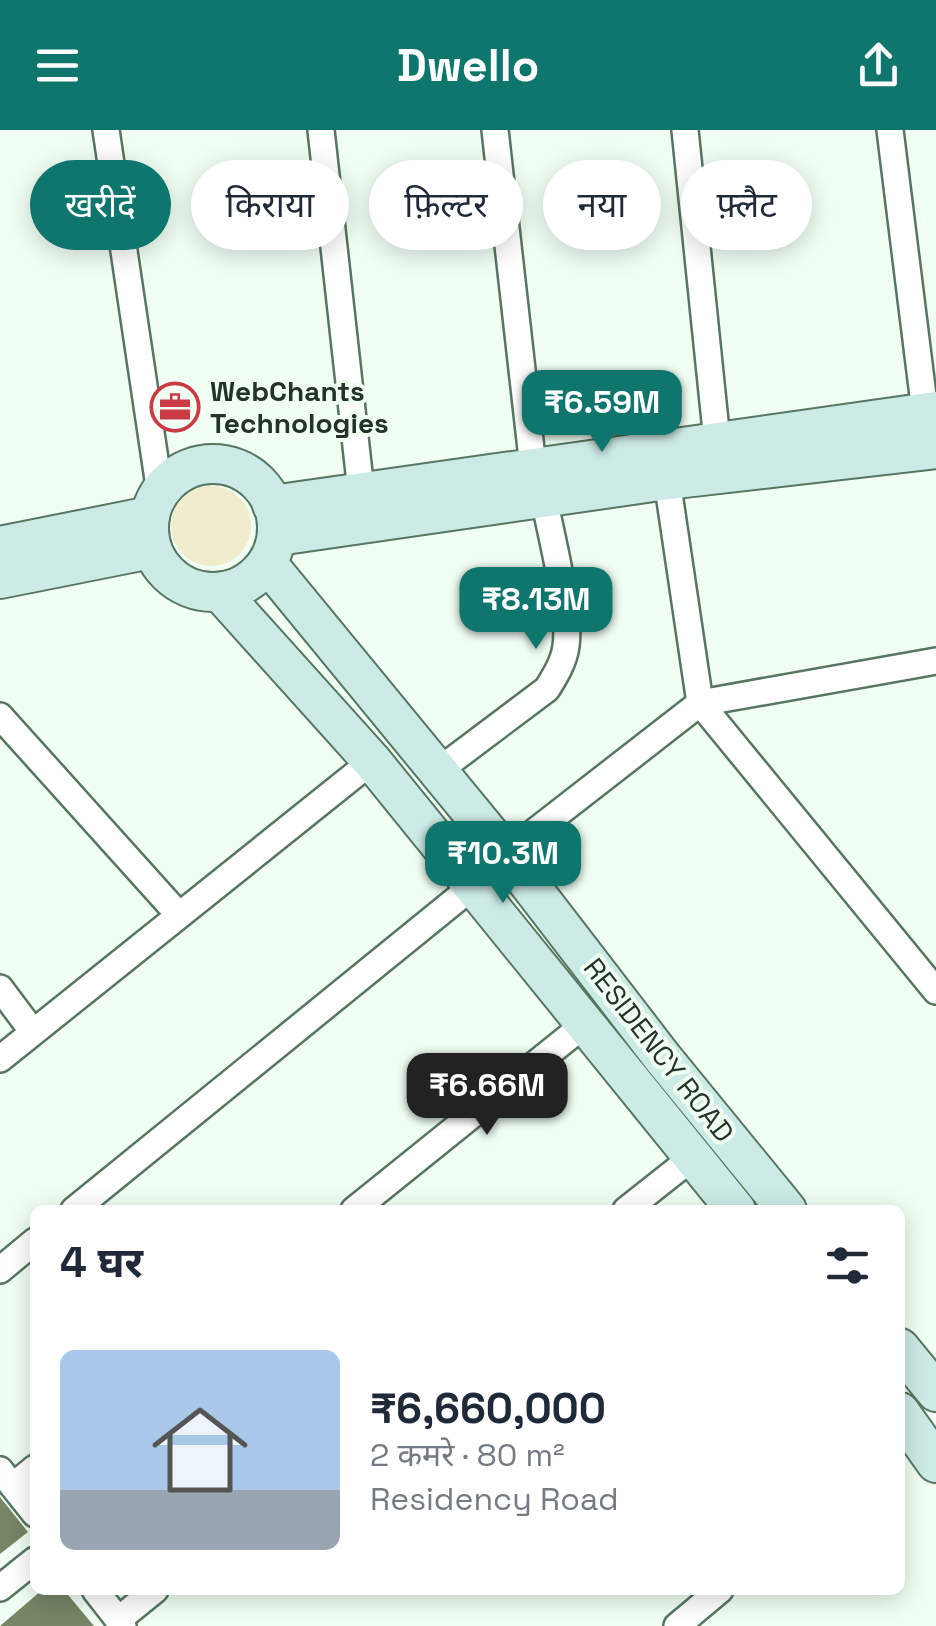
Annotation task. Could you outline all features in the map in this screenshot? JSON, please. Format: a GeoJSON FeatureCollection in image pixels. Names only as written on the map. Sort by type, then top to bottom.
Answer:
{"type":"FeatureCollection","features":[{"type":"Feature","properties":{"kind":"main road"},"geometry":{"type":"LineString","coordinates":[[272,534],[538,482],[717,440],[930,412]]}},
{"type":"Feature","properties":{"kind":"main road"},"geometry":{"type":"LineString","coordinates":[[272,534],[362,491],[666,480],[935,458]]}},
{"type":"Feature","properties":{"kind":"main road"},"geometry":{"type":"LineString","coordinates":[[223,465],[244,472],[260,486],[272,534],[254,577],[220,592],[198,591],[178,583],[162,568],[154,519],[180,473],[201,466],[223,465]]}},
{"type":"Feature","properties":{"kind":"main road"},"geometry":{"type":"LineString","coordinates":[[0,552],[154,519]]}},
{"type":"Feature","properties":{"kind":"main road","name":"RESIDENCY ROAD"},"geometry":{"type":"LineString","coordinates":[[272,534],[438,771],[784,1205]]}},
{"type":"Feature","properties":{"kind":"main road","name":"RESIDENCY ROAD"},"geometry":{"type":"LineString","coordinates":[[220,592],[372,761],[732,1205]]}},
{"type":"Feature","properties":{"kind":"main road"},"geometry":{"type":"LineString","coordinates":[[905,1354],[936,1392]]}},
{"type":"Feature","properties":{"kind":"main road"},"geometry":{"type":"LineString","coordinates":[[905,1427],[936,1462]]}},
{"type":"Feature","properties":{"kind":"street"},"geometry":{"type":"LineString","coordinates":[[106,130],[154,519]]}},
{"type":"Feature","properties":{"kind":"street"},"geometry":{"type":"LineString","coordinates":[[321,130],[362,491]]}},
{"type":"Feature","properties":{"kind":"street"},"geometry":{"type":"LineString","coordinates":[[438,771],[548,690],[566,648],[567,626],[538,482],[495,130]]}},
{"type":"Feature","properties":{"kind":"street"},"geometry":{"type":"LineString","coordinates":[[685,130],[717,440]]}},
{"type":"Feature","properties":{"kind":"street"},"geometry":{"type":"LineString","coordinates":[[890,130],[930,412]]}},
{"type":"Feature","properties":{"kind":"street"},"geometry":{"type":"LineString","coordinates":[[666,480],[700,703],[936,991]]}},
{"type":"Feature","properties":{"kind":"street"},"geometry":{"type":"LineString","coordinates":[[506,854],[700,703],[936,661]]}},
{"type":"Feature","properties":{"kind":"street"},"geometry":{"type":"LineString","coordinates":[[0,716],[179,915]]}},
{"type":"Feature","properties":{"kind":"street"},"geometry":{"type":"LineString","coordinates":[[0,1058],[372,761]]}},
{"type":"Feature","properties":{"kind":"street"},"geometry":{"type":"LineString","coordinates":[[80,1205],[473,886]]}},
{"type":"Feature","properties":{"kind":"street"},"geometry":{"type":"LineString","coordinates":[[0,988],[33,1032]]}},
{"type":"Feature","properties":{"kind":"street"},"geometry":{"type":"LineString","coordinates":[[360,1205],[584,1024]]}},
{"type":"Feature","properties":{"kind":"street"},"geometry":{"type":"LineString","coordinates":[[632,1205],[692,1157]]}},
{"type":"Feature","properties":{"kind":"street"},"geometry":{"type":"LineString","coordinates":[[0,1270],[30,1246]]}},
{"type":"Feature","properties":{"kind":"street"},"geometry":{"type":"LineString","coordinates":[[30,1470],[6,1478],[30,1508]]}},
{"type":"Feature","properties":{"kind":"street"},"geometry":{"type":"LineString","coordinates":[[0,1588],[30,1564]]}},
{"type":"Feature","properties":{"kind":"street"},"geometry":{"type":"LineString","coordinates":[[99,1595],[121,1623],[150,1595]]}},
{"type":"Feature","properties":{"kind":"street"},"geometry":{"type":"LineString","coordinates":[[677,1626],[714,1595]]}},
{"type":"Feature","properties":{"kind":"shaded area"},"geometry":{"type":"Polygon","coordinates":[[[203,486],[219,486],[240,497],[251,526],[240,555],[219,566],[203,566],[189,560],[177,548],[171,534],[171,518],[177,504],[189,492],[203,486]]]}},
{"type":"Feature","properties":{"kind":"building"},"geometry":{"type":"Polygon","coordinates":[[[0,1497],[28,1532],[0,1554],[0,1497]]]}},
{"type":"Feature","properties":{"kind":"building"},"geometry":{"type":"Polygon","coordinates":[[[36,1595],[68,1595],[94,1626],[0,1626],[36,1595]]]}},
{"type":"Feature","properties":{"kind":"place","name":"WebChants Technologies"},"geometry":{"type":"Point","coordinates":[175,407]}}]}
